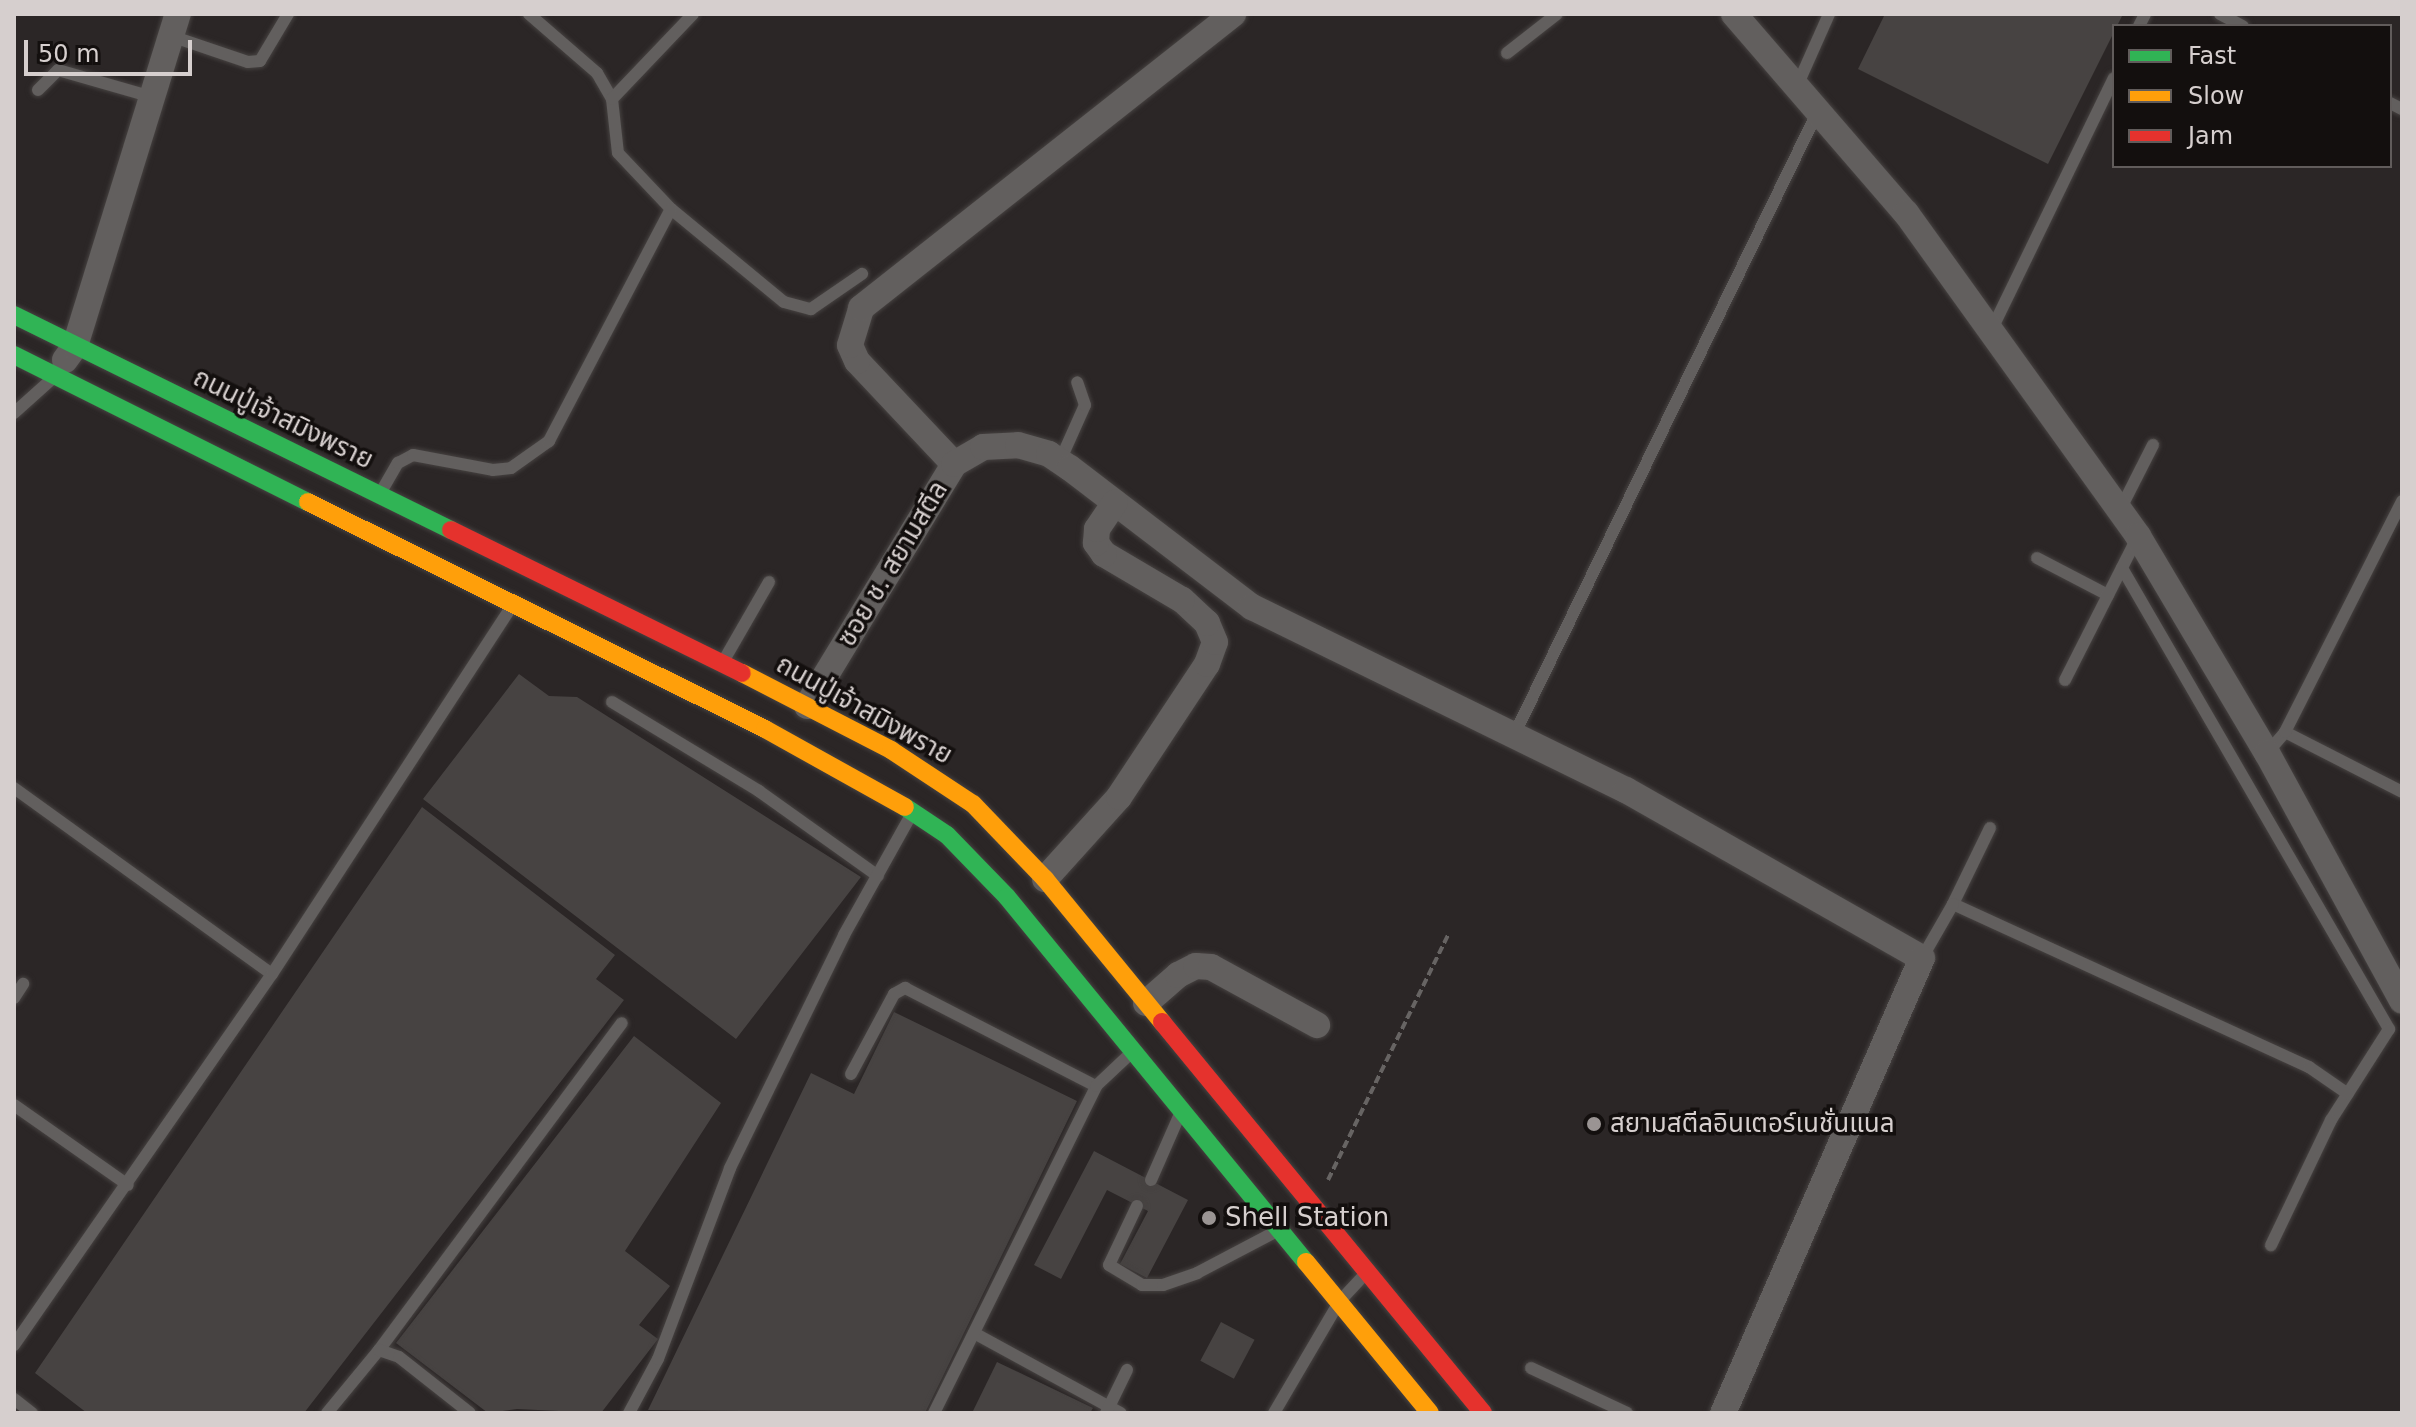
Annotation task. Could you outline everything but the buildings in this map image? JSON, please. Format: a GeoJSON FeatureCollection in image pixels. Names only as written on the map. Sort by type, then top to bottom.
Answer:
{"type":"FeatureCollection","features":[{"type":"Feature","properties":{"kind":"main road","name":"ถนนปู่เจ้าสมิงพราย"},"geometry":{"type":"LineString","coordinates":[[14,315],[807,706],[891,750],[973,804],[1045,879],[1483,1413]]}},
{"type":"Feature","properties":{"kind":"main road"},"geometry":{"type":"LineString","coordinates":[[14,355],[791,743],[947,835],[1007,897],[1430,1413]]}},
{"type":"Feature","properties":{"kind":"street"},"geometry":{"type":"LineString","coordinates":[[1233,14],[861,308],[850,345],[857,361],[954,464],[983,447],[1018,445],[1060,461],[1252,607],[1515,733],[1922,958],[1723,1413]]}},
{"type":"Feature","properties":{"kind":"street"},"geometry":{"type":"LineString","coordinates":[[1734,14],[1906,213],[2138,536],[2267,753],[2402,1001]]}},
{"type":"Feature","properties":{"kind":"street"},"geometry":{"type":"LineString","coordinates":[[55,376],[75,346],[174,25]]}},
{"type":"Feature","properties":{"kind":"street","name":"ซอย ช. สยามสตีล"},"geometry":{"type":"LineString","coordinates":[[807,706],[954,464]]}},
{"type":"Feature","properties":{"kind":"street"},"geometry":{"type":"LineString","coordinates":[[1045,879],[1119,797],[1207,664],[1215,642],[1207,623],[1182,600],[1104,554],[1096,543],[1097,529],[1115,502]]}},
{"type":"Feature","properties":{"kind":"street"},"geometry":{"type":"LineString","coordinates":[[1146,1003],[1178,975],[1196,966],[1211,967],[1317,1025]]}},
{"type":"Feature","properties":{"kind":"lane"},"geometry":{"type":"LineString","coordinates":[[174,25],[248,62],[260,61],[288,14]]}},
{"type":"Feature","properties":{"kind":"lane"},"geometry":{"type":"LineString","coordinates":[[529,14],[597,73],[612,99],[618,153],[671,209],[797,309],[811,309],[862,274]]}},
{"type":"Feature","properties":{"kind":"lane"},"geometry":{"type":"LineString","coordinates":[[612,99],[693,14]]}},
{"type":"Feature","properties":{"kind":"lane"},"geometry":{"type":"LineString","coordinates":[[1507,53],[1557,14]]}},
{"type":"Feature","properties":{"kind":"lane"},"geometry":{"type":"LineString","coordinates":[[1797,86],[1829,14]]}},
{"type":"Feature","properties":{"kind":"lane"},"geometry":{"type":"LineString","coordinates":[[2220,14],[2239,24]]}},
{"type":"Feature","properties":{"kind":"lane"},"geometry":{"type":"LineString","coordinates":[[38,90],[58,70],[152,97]]}},
{"type":"Feature","properties":{"kind":"lane"},"geometry":{"type":"LineString","coordinates":[[1991,331],[2112,82]]}},
{"type":"Feature","properties":{"kind":"lane"},"geometry":{"type":"LineString","coordinates":[[1515,733],[1818,111]]}},
{"type":"Feature","properties":{"kind":"lane"},"geometry":{"type":"LineString","coordinates":[[379,495],[398,463],[413,455],[493,470],[511,468],[549,441],[671,209]]}},
{"type":"Feature","properties":{"kind":"lane"},"geometry":{"type":"LineString","coordinates":[[14,413],[55,376]]}},
{"type":"Feature","properties":{"kind":"lane"},"geometry":{"type":"LineString","coordinates":[[1060,461],[1085,405],[1077,382]]}},
{"type":"Feature","properties":{"kind":"lane"},"geometry":{"type":"LineString","coordinates":[[2120,510],[2153,445]]}},
{"type":"Feature","properties":{"kind":"lane"},"geometry":{"type":"LineString","coordinates":[[2267,753],[2285,732],[2402,501]]}},
{"type":"Feature","properties":{"kind":"lane"},"geometry":{"type":"LineString","coordinates":[[2065,680],[2138,536]]}},
{"type":"Feature","properties":{"kind":"lane"},"geometry":{"type":"LineString","coordinates":[[2037,558],[2108,595]]}},
{"type":"Feature","properties":{"kind":"lane"},"geometry":{"type":"LineString","coordinates":[[2122,568],[2389,1029],[2348,1094],[2271,1245]]}},
{"type":"Feature","properties":{"kind":"lane"},"geometry":{"type":"LineString","coordinates":[[722,663],[769,582]]}},
{"type":"Feature","properties":{"kind":"lane"},"geometry":{"type":"LineString","coordinates":[[14,1345],[272,974],[513,604]]}},
{"type":"Feature","properties":{"kind":"lane"},"geometry":{"type":"LineString","coordinates":[[612,702],[759,791],[878,876]]}},
{"type":"Feature","properties":{"kind":"lane"},"geometry":{"type":"LineString","coordinates":[[2285,732],[2402,792]]}},
{"type":"Feature","properties":{"kind":"lane"},"geometry":{"type":"LineString","coordinates":[[14,788],[272,974]]}},
{"type":"Feature","properties":{"kind":"lane"},"geometry":{"type":"LineString","coordinates":[[629,1413],[658,1359],[730,1168],[913,813]]}},
{"type":"Feature","properties":{"kind":"lane"},"geometry":{"type":"LineString","coordinates":[[1922,958],[1953,904],[1990,828]]}},
{"type":"Feature","properties":{"kind":"lane"},"geometry":{"type":"LineString","coordinates":[[1953,904],[2309,1067],[2348,1094]]}},
{"type":"Feature","properties":{"kind":"lane"},"geometry":{"type":"LineString","coordinates":[[14,998],[23,984]]}},
{"type":"Feature","properties":{"kind":"lane"},"geometry":{"type":"LineString","coordinates":[[851,1074],[894,994],[905,988],[1096,1086]]}},
{"type":"Feature","properties":{"kind":"lane"},"geometry":{"type":"LineString","coordinates":[[327,1413],[379,1350],[622,1023]]}},
{"type":"Feature","properties":{"kind":"lane"},"geometry":{"type":"LineString","coordinates":[[934,1413],[1096,1086],[1134,1051]]}},
{"type":"Feature","properties":{"kind":"lane"},"geometry":{"type":"LineString","coordinates":[[14,1105],[128,1185]]}},
{"type":"Feature","properties":{"kind":"lane"},"geometry":{"type":"LineString","coordinates":[[1151,1180],[1182,1110]]}},
{"type":"Feature","properties":{"kind":"lane"},"geometry":{"type":"LineString","coordinates":[[1137,1206],[1109,1265],[1142,1285],[1163,1285],[1197,1273],[1280,1229]]}},
{"type":"Feature","properties":{"kind":"lane"},"geometry":{"type":"LineString","coordinates":[[1274,1413],[1339,1302],[1367,1272]]}},
{"type":"Feature","properties":{"kind":"lane"},"geometry":{"type":"LineString","coordinates":[[974,1333],[1107,1410],[1121,1413]]}},
{"type":"Feature","properties":{"kind":"lane"},"geometry":{"type":"LineString","coordinates":[[379,1350],[399,1357],[470,1413]]}},
{"type":"Feature","properties":{"kind":"lane"},"geometry":{"type":"LineString","coordinates":[[1531,1368],[1627,1413]]}},
{"type":"Feature","properties":{"kind":"lane"},"geometry":{"type":"LineString","coordinates":[[1107,1410],[1127,1370]]}},
{"type":"Feature","properties":{"kind":"lane"},"geometry":{"type":"LineString","coordinates":[[14,1399],[32,1413]]}},
{"type":"Feature","properties":{"kind":"path"},"geometry":{"type":"LineString","coordinates":[[1314,1208],[1449,933]]}},
{"type":"Feature","properties":{"kind":"traffic: fast"},"geometry":{"type":"LineString","coordinates":[[14,315],[451,530]]}},
{"type":"Feature","properties":{"kind":"traffic: fast"},"geometry":{"type":"LineString","coordinates":[[14,355],[308,502]]}},
{"type":"Feature","properties":{"kind":"traffic: fast"},"geometry":{"type":"LineString","coordinates":[[905,807],[947,835],[1007,897],[1306,1262]]}},
{"type":"Feature","properties":{"kind":"traffic: slow"},"geometry":{"type":"LineString","coordinates":[[308,502],[765,729],[905,807]]}},
{"type":"Feature","properties":{"kind":"traffic: slow"},"geometry":{"type":"LineString","coordinates":[[742,673],[891,750],[973,804],[1045,879],[1162,1022]]}},
{"type":"Feature","properties":{"kind":"traffic: slow"},"geometry":{"type":"LineString","coordinates":[[1306,1262],[1430,1413]]}},
{"type":"Feature","properties":{"kind":"traffic: jam"},"geometry":{"type":"LineString","coordinates":[[451,530],[742,673]]}},
{"type":"Feature","properties":{"kind":"traffic: jam"},"geometry":{"type":"LineString","coordinates":[[1162,1022],[1483,1413]]}},
{"type":"Feature","properties":{"kind":"place","name":"สยามสตีลอินเตอร์เนชั่นแนล"},"geometry":{"type":"Point","coordinates":[1594,1124]}},
{"type":"Feature","properties":{"kind":"place","name":"Shell Station"},"geometry":{"type":"Point","coordinates":[1209,1218]}}]}
